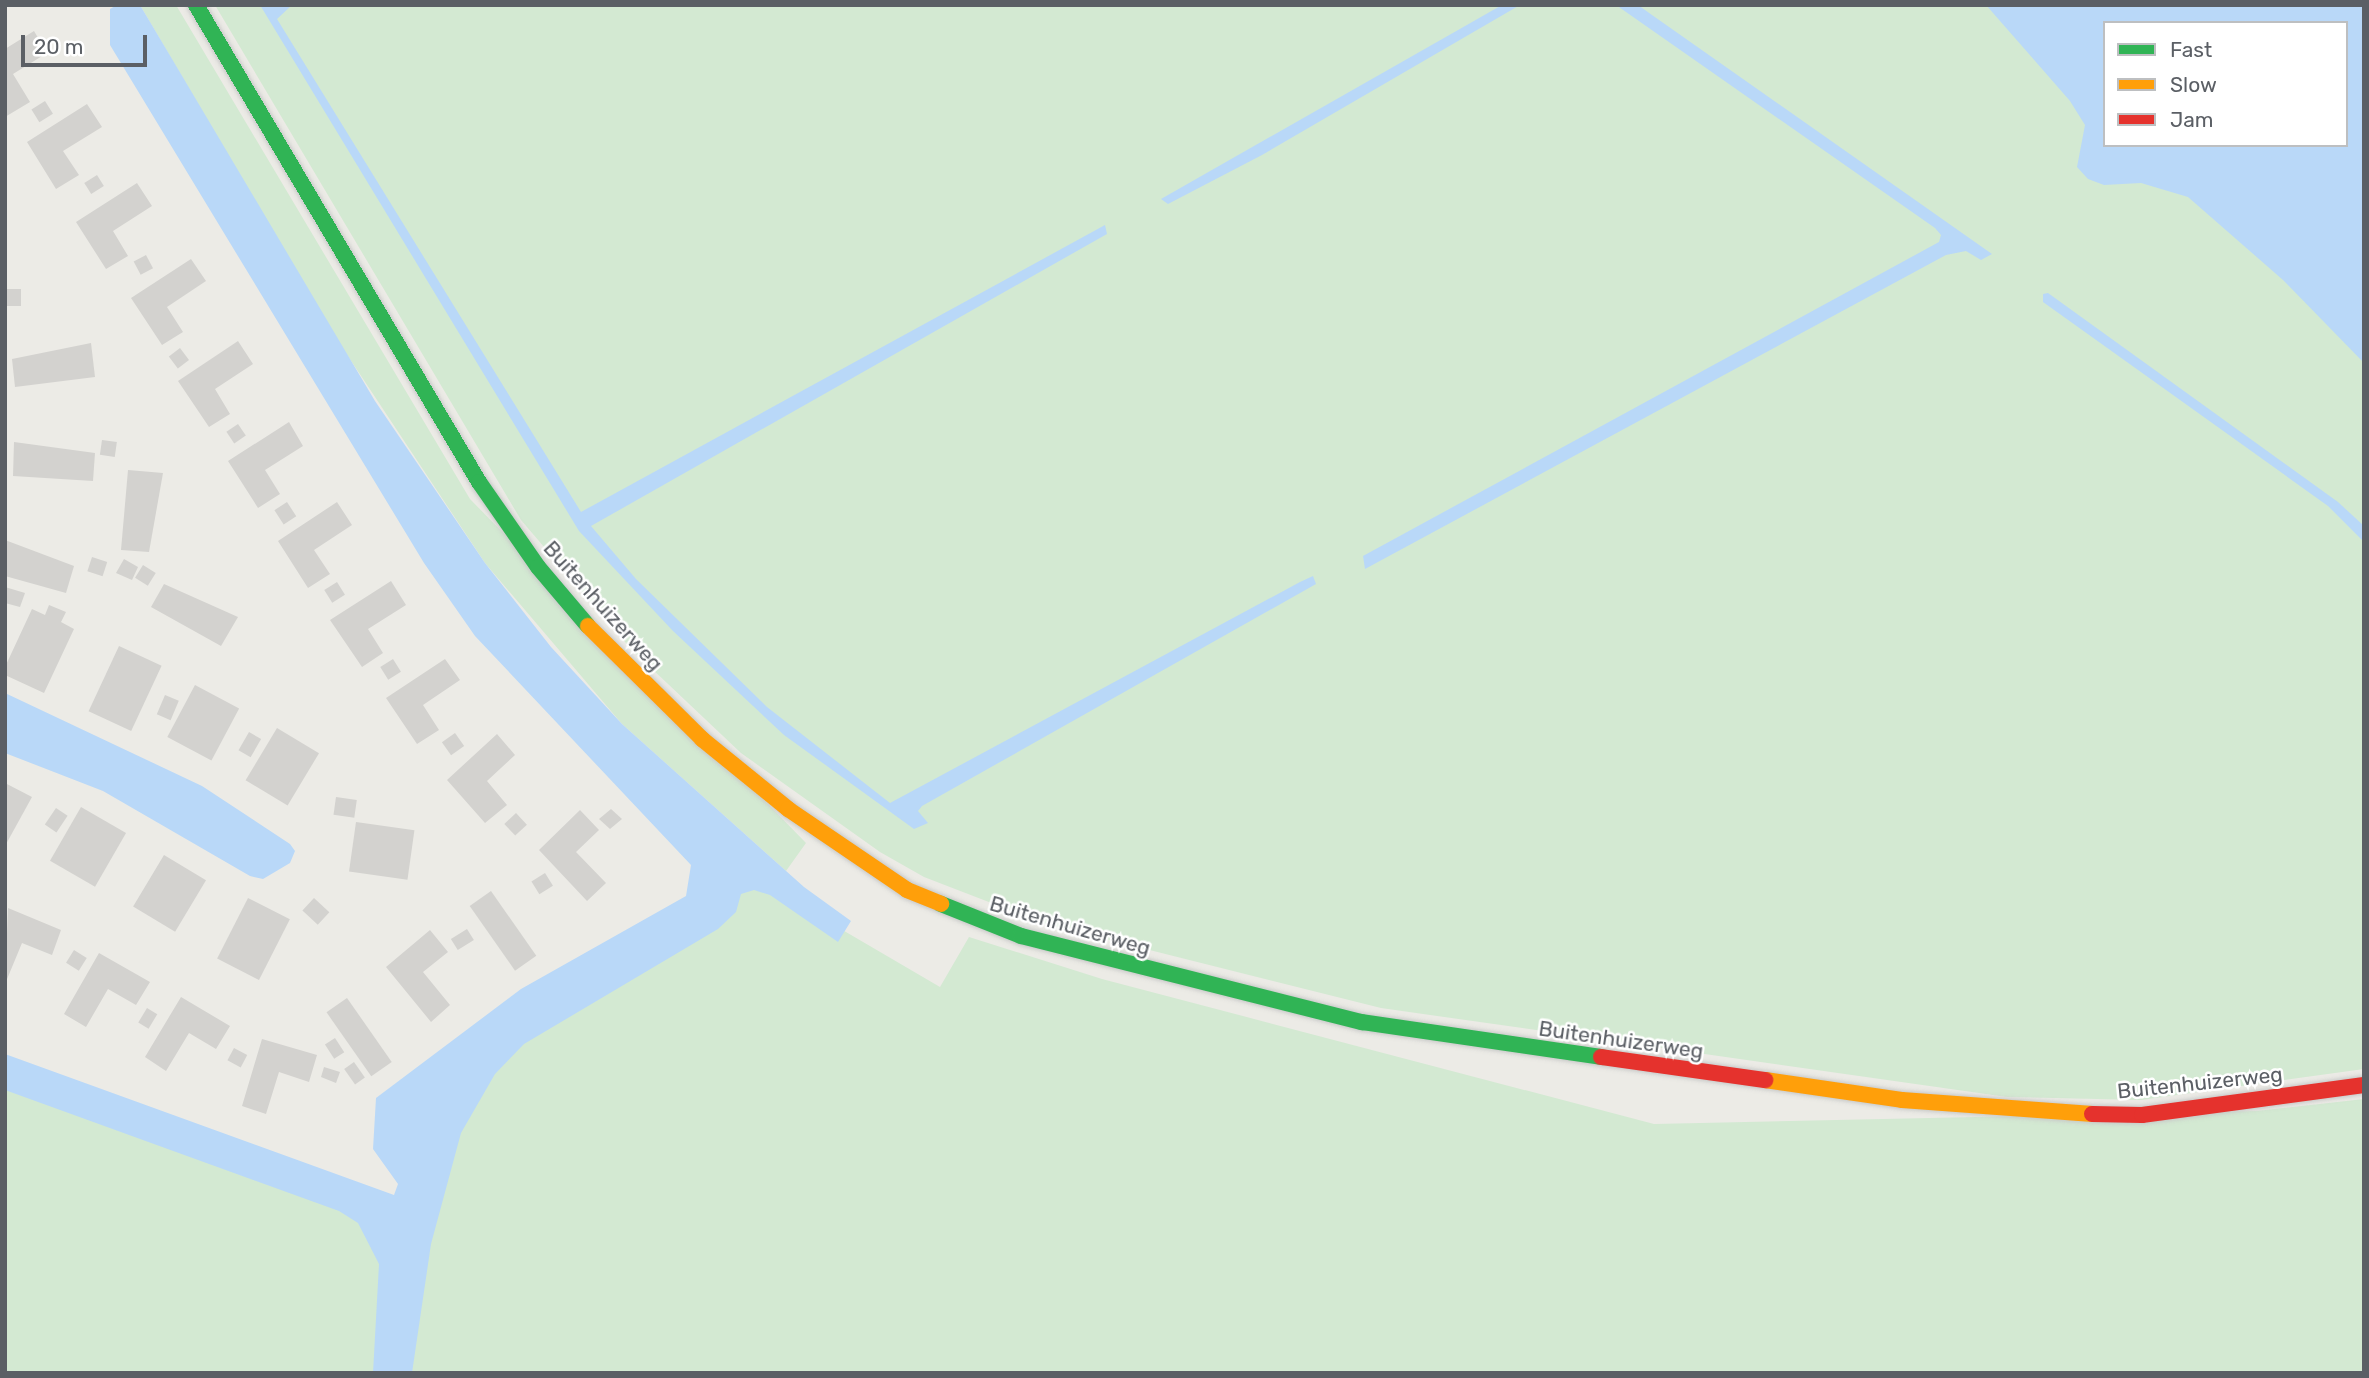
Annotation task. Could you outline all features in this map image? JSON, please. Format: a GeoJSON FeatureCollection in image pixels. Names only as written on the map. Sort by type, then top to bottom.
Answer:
{"type":"FeatureCollection","features":[{"type":"Feature","properties":{"kind":"street","name":"Buitenhuizerweg"},"geometry":{"type":"LineString","coordinates":[[196,5],[479,482],[538,567],[599,639],[702,739],[788,809],[907,890],[1020,936],[1362,1023],[1902,1100],[2040,1113],[2142,1115],[2364,1085]]}},
{"type":"Feature","properties":{"kind":"green space"},"geometry":{"type":"Polygon","coordinates":[[[140,5],[176,5],[470,499],[806,843],[786,871],[622,724],[485,563],[328,326],[140,5]]]}},
{"type":"Feature","properties":{"kind":"green space"},"geometry":{"type":"Polygon","coordinates":[[[215,5],[2364,5],[2364,1069],[2141,1100],[2007,1097],[1381,1008],[1046,924],[924,877],[880,852],[741,753],[632,650],[521,520],[215,5]]]}},
{"type":"Feature","properties":{"kind":"green space"},"geometry":{"type":"Polygon","coordinates":[[[735,877],[834,925],[940,987],[969,937],[1102,979],[1654,1124],[2256,1111],[2364,1099],[2364,1373],[5,1373],[5,1076],[407,1221],[450,1091],[735,877]]]}},
{"type":"Feature","properties":{"kind":"water"},"geometry":{"type":"Polygon","coordinates":[[[117,5],[140,5],[375,401],[485,563],[551,647],[622,724],[804,887],[851,921],[838,942],[770,895],[754,890],[741,894],[736,912],[718,929],[524,1044],[495,1074],[461,1133],[431,1244],[412,1373],[373,1373],[379,1264],[358,1223],[339,1211],[5,1090],[5,1054],[394,1195],[398,1184],[373,1149],[376,1098],[521,989],[686,896],[691,865],[475,636],[424,563],[110,45],[110,9],[117,5]]]}},
{"type":"Feature","properties":{"kind":"water"},"geometry":{"type":"Polygon","coordinates":[[[260,5],[292,5],[277,19],[581,512],[1105,225],[1107,234],[591,526],[636,579],[767,707],[890,803],[1300,582],[1313,576],[1316,584],[922,806],[918,811],[928,823],[914,829],[784,735],[673,631],[579,531],[260,5]]]}},
{"type":"Feature","properties":{"kind":"water"},"geometry":{"type":"Polygon","coordinates":[[[1502,5],[1520,5],[1262,155],[1168,204],[1161,199],[1502,5]]]}},
{"type":"Feature","properties":{"kind":"water"},"geometry":{"type":"Polygon","coordinates":[[[1616,5],[1638,5],[1992,254],[1981,260],[1966,251],[1946,255],[1365,569],[1363,556],[1939,242],[1941,235],[1935,228],[1616,5]]]}},
{"type":"Feature","properties":{"kind":"water"},"geometry":{"type":"Polygon","coordinates":[[[1986,5],[2364,5],[2364,363],[2283,280],[2188,197],[2141,183],[2104,185],[2088,179],[2077,167],[2085,125],[2070,101],[1986,5]]]}},
{"type":"Feature","properties":{"kind":"water"},"geometry":{"type":"Polygon","coordinates":[[[2048,293],[2338,502],[2364,526],[2364,542],[2328,506],[2043,302],[2043,294],[2048,293]]]}},
{"type":"Feature","properties":{"kind":"water"},"geometry":{"type":"Polygon","coordinates":[[[5,693],[202,786],[290,844],[295,851],[290,863],[263,879],[250,876],[103,791],[5,753],[5,693]]]}},
{"type":"Feature","properties":{"kind":"building"},"geometry":{"type":"Polygon","coordinates":[[[34,31],[47,53],[13,74],[30,102],[5,117],[5,49],[34,31]]]}},
{"type":"Feature","properties":{"kind":"building"},"geometry":{"type":"Polygon","coordinates":[[[45,101],[53,114],[39,122],[31,109],[45,101]]]}},
{"type":"Feature","properties":{"kind":"building"},"geometry":{"type":"Polygon","coordinates":[[[87,104],[102,127],[63,151],[79,175],[56,189],[27,142],[87,104]]]}},
{"type":"Feature","properties":{"kind":"building"},"geometry":{"type":"Polygon","coordinates":[[[97,175],[104,186],[91,194],[84,183],[97,175]]]}},
{"type":"Feature","properties":{"kind":"building"},"geometry":{"type":"Polygon","coordinates":[[[137,183],[152,206],[113,231],[128,256],[106,269],[76,222],[137,183]]]}},
{"type":"Feature","properties":{"kind":"building"},"geometry":{"type":"Polygon","coordinates":[[[146,255],[153,268],[141,275],[134,262],[146,255]]]}},
{"type":"Feature","properties":{"kind":"building"},"geometry":{"type":"Polygon","coordinates":[[[191,259],[206,281],[167,307],[183,332],[162,345],[131,298],[191,259]]]}},
{"type":"Feature","properties":{"kind":"building"},"geometry":{"type":"Polygon","coordinates":[[[5,289],[21,289],[21,306],[5,306],[5,289]]]}},
{"type":"Feature","properties":{"kind":"building"},"geometry":{"type":"Polygon","coordinates":[[[238,341],[253,364],[215,389],[230,414],[209,427],[178,381],[238,341]]]}},
{"type":"Feature","properties":{"kind":"building"},"geometry":{"type":"Polygon","coordinates":[[[91,343],[95,377],[15,387],[12,359],[91,343]]]}},
{"type":"Feature","properties":{"kind":"building"},"geometry":{"type":"Polygon","coordinates":[[[180,348],[189,360],[178,368],[169,356],[180,348]]]}},
{"type":"Feature","properties":{"kind":"building"},"geometry":{"type":"Polygon","coordinates":[[[289,422],[303,446],[265,470],[280,494],[258,508],[228,461],[289,422]]]}},
{"type":"Feature","properties":{"kind":"building"},"geometry":{"type":"Polygon","coordinates":[[[238,424],[246,436],[234,443],[226,432],[238,424]]]}},
{"type":"Feature","properties":{"kind":"building"},"geometry":{"type":"Polygon","coordinates":[[[102,440],[117,442],[115,457],[100,455],[102,440]]]}},
{"type":"Feature","properties":{"kind":"building"},"geometry":{"type":"Polygon","coordinates":[[[14,442],[95,453],[93,481],[13,476],[14,442]]]}},
{"type":"Feature","properties":{"kind":"building"},"geometry":{"type":"Polygon","coordinates":[[[128,470],[163,473],[149,552],[121,550],[128,470]]]}},
{"type":"Feature","properties":{"kind":"building"},"geometry":{"type":"Polygon","coordinates":[[[287,502],[296,516],[284,524],[274,510],[287,502]]]}},
{"type":"Feature","properties":{"kind":"building"},"geometry":{"type":"Polygon","coordinates":[[[337,502],[352,525],[314,550],[330,574],[308,588],[278,541],[337,502]]]}},
{"type":"Feature","properties":{"kind":"building"},"geometry":{"type":"Polygon","coordinates":[[[5,540],[74,566],[66,593],[5,576],[5,540]]]}},
{"type":"Feature","properties":{"kind":"building"},"geometry":{"type":"Polygon","coordinates":[[[92,557],[107,562],[103,576],[87,571],[92,557]]]}},
{"type":"Feature","properties":{"kind":"building"},"geometry":{"type":"Polygon","coordinates":[[[124,559],[138,567],[132,580],[116,573],[124,559]]]}},
{"type":"Feature","properties":{"kind":"building"},"geometry":{"type":"Polygon","coordinates":[[[143,565],[156,573],[148,586],[135,578],[143,565]]]}},
{"type":"Feature","properties":{"kind":"building"},"geometry":{"type":"Polygon","coordinates":[[[391,581],[406,605],[368,629],[383,653],[362,667],[330,620],[391,581]]]}},
{"type":"Feature","properties":{"kind":"building"},"geometry":{"type":"Polygon","coordinates":[[[337,582],[345,595],[332,603],[324,590],[337,582]]]}},
{"type":"Feature","properties":{"kind":"building"},"geometry":{"type":"Polygon","coordinates":[[[164,584],[238,617],[221,646],[151,607],[164,584]]]}},
{"type":"Feature","properties":{"kind":"building"},"geometry":{"type":"Polygon","coordinates":[[[5,587],[25,593],[20,607],[5,603],[5,587]]]}},
{"type":"Feature","properties":{"kind":"building"},"geometry":{"type":"Polygon","coordinates":[[[49,605],[66,612],[61,622],[74,629],[44,693],[5,675],[5,667],[32,609],[45,615],[49,605]]]}},
{"type":"Feature","properties":{"kind":"building"},"geometry":{"type":"Polygon","coordinates":[[[119,646],[162,666],[131,731],[89,711],[119,646]]]}},
{"type":"Feature","properties":{"kind":"building"},"geometry":{"type":"Polygon","coordinates":[[[393,659],[401,672],[388,680],[380,667],[393,659]]]}},
{"type":"Feature","properties":{"kind":"building"},"geometry":{"type":"Polygon","coordinates":[[[445,659],[460,680],[423,705],[439,730],[417,744],[386,698],[445,659]]]}},
{"type":"Feature","properties":{"kind":"building"},"geometry":{"type":"Polygon","coordinates":[[[195,685],[239,708],[211,761],[167,737],[195,685]]]}},
{"type":"Feature","properties":{"kind":"building"},"geometry":{"type":"Polygon","coordinates":[[[165,695],[179,701],[171,720],[157,714],[165,695]]]}},
{"type":"Feature","properties":{"kind":"building"},"geometry":{"type":"Polygon","coordinates":[[[277,728],[319,753],[288,806],[246,780],[277,728]]]}},
{"type":"Feature","properties":{"kind":"building"},"geometry":{"type":"Polygon","coordinates":[[[249,732],[261,739],[251,757],[238,750],[249,732]]]}},
{"type":"Feature","properties":{"kind":"building"},"geometry":{"type":"Polygon","coordinates":[[[455,733],[464,746],[451,755],[442,742],[455,733]]]}},
{"type":"Feature","properties":{"kind":"building"},"geometry":{"type":"Polygon","coordinates":[[[497,734],[515,755],[487,781],[507,805],[485,823],[447,780],[497,734]]]}},
{"type":"Feature","properties":{"kind":"building"},"geometry":{"type":"Polygon","coordinates":[[[5,783],[32,797],[5,846],[5,783]]]}},
{"type":"Feature","properties":{"kind":"building"},"geometry":{"type":"Polygon","coordinates":[[[336,797],[357,800],[354,818],[333,815],[336,797]]]}},
{"type":"Feature","properties":{"kind":"building"},"geometry":{"type":"Polygon","coordinates":[[[81,807],[126,833],[95,887],[50,861],[81,807]]]}},
{"type":"Feature","properties":{"kind":"building"},"geometry":{"type":"Polygon","coordinates":[[[56,808],[68,816],[56,832],[45,825],[56,808]]]}},
{"type":"Feature","properties":{"kind":"building"},"geometry":{"type":"Polygon","coordinates":[[[611,809],[622,819],[610,829],[599,819],[611,809]]]}},
{"type":"Feature","properties":{"kind":"building"},"geometry":{"type":"Polygon","coordinates":[[[580,810],[599,830],[576,852],[606,883],[587,901],[539,850],[580,810]]]}},
{"type":"Feature","properties":{"kind":"building"},"geometry":{"type":"Polygon","coordinates":[[[516,813],[527,825],[515,836],[504,824],[516,813]]]}},
{"type":"Feature","properties":{"kind":"building"},"geometry":{"type":"Polygon","coordinates":[[[356,822],[414,830],[407,880],[349,872],[356,822]]]}},
{"type":"Feature","properties":{"kind":"building"},"geometry":{"type":"Polygon","coordinates":[[[164,855],[206,880],[175,932],[133,906],[164,855]]]}},
{"type":"Feature","properties":{"kind":"building"},"geometry":{"type":"Polygon","coordinates":[[[545,873],[553,886],[539,894],[531,881],[545,873]]]}},
{"type":"Feature","properties":{"kind":"building"},"geometry":{"type":"Polygon","coordinates":[[[491,891],[536,956],[515,971],[470,906],[491,891]]]}},
{"type":"Feature","properties":{"kind":"building"},"geometry":{"type":"Polygon","coordinates":[[[248,898],[290,919],[259,980],[217,959],[248,898]]]}},
{"type":"Feature","properties":{"kind":"building"},"geometry":{"type":"Polygon","coordinates":[[[314,898],[329,912],[318,925],[302,910],[314,898]]]}},
{"type":"Feature","properties":{"kind":"building"},"geometry":{"type":"Polygon","coordinates":[[[8,908],[61,930],[52,955],[22,943],[5,984],[8,908]]]}},
{"type":"Feature","properties":{"kind":"building"},"geometry":{"type":"Polygon","coordinates":[[[467,929],[474,940],[458,950],[451,939],[467,929]]]}},
{"type":"Feature","properties":{"kind":"building"},"geometry":{"type":"Polygon","coordinates":[[[430,930],[448,952],[423,972],[450,1005],[431,1022],[386,967],[430,930]]]}},
{"type":"Feature","properties":{"kind":"building"},"geometry":{"type":"Polygon","coordinates":[[[74,950],[87,958],[79,971],[66,963],[74,950]]]}},
{"type":"Feature","properties":{"kind":"building"},"geometry":{"type":"Polygon","coordinates":[[[99,953],[150,982],[136,1005],[108,989],[86,1027],[64,1014],[99,953]]]}},
{"type":"Feature","properties":{"kind":"building"},"geometry":{"type":"Polygon","coordinates":[[[181,997],[230,1026],[216,1049],[189,1033],[166,1071],[145,1057],[181,997]]]}},
{"type":"Feature","properties":{"kind":"building"},"geometry":{"type":"Polygon","coordinates":[[[347,998],[392,1062],[371,1076],[327,1012],[347,998]]]}},
{"type":"Feature","properties":{"kind":"building"},"geometry":{"type":"Polygon","coordinates":[[[147,1008],[157,1014],[149,1029],[138,1023],[147,1008]]]}},
{"type":"Feature","properties":{"kind":"building"},"geometry":{"type":"Polygon","coordinates":[[[335,1038],[344,1052],[334,1059],[325,1045],[335,1038]]]}},
{"type":"Feature","properties":{"kind":"building"},"geometry":{"type":"Polygon","coordinates":[[[262,1039],[317,1055],[309,1082],[279,1072],[266,1114],[242,1106],[262,1039]]]}},
{"type":"Feature","properties":{"kind":"building"},"geometry":{"type":"Polygon","coordinates":[[[234,1048],[247,1055],[241,1067],[227,1060],[234,1048]]]}},
{"type":"Feature","properties":{"kind":"building"},"geometry":{"type":"Polygon","coordinates":[[[354,1062],[365,1078],[355,1084],[344,1069],[354,1062]]]}},
{"type":"Feature","properties":{"kind":"building"},"geometry":{"type":"Polygon","coordinates":[[[324,1067],[340,1072],[336,1083],[321,1077],[324,1067]]]}},
{"type":"Feature","properties":{"kind":"traffic: fast"},"geometry":{"type":"LineString","coordinates":[[196,5],[479,482],[538,567],[588,626]]}},
{"type":"Feature","properties":{"kind":"traffic: fast"},"geometry":{"type":"LineString","coordinates":[[941,904],[1021,936],[1362,1022],[1601,1057]]}},
{"type":"Feature","properties":{"kind":"traffic: slow"},"geometry":{"type":"LineString","coordinates":[[588,626],[702,739],[788,809],[907,890],[941,904]]}},
{"type":"Feature","properties":{"kind":"traffic: slow"},"geometry":{"type":"LineString","coordinates":[[1765,1080],[1902,1100],[2092,1114]]}},
{"type":"Feature","properties":{"kind":"traffic: jam"},"geometry":{"type":"LineString","coordinates":[[1601,1057],[1765,1080]]}},
{"type":"Feature","properties":{"kind":"traffic: jam"},"geometry":{"type":"LineString","coordinates":[[2092,1114],[2142,1115],[2364,1085]]}}]}
